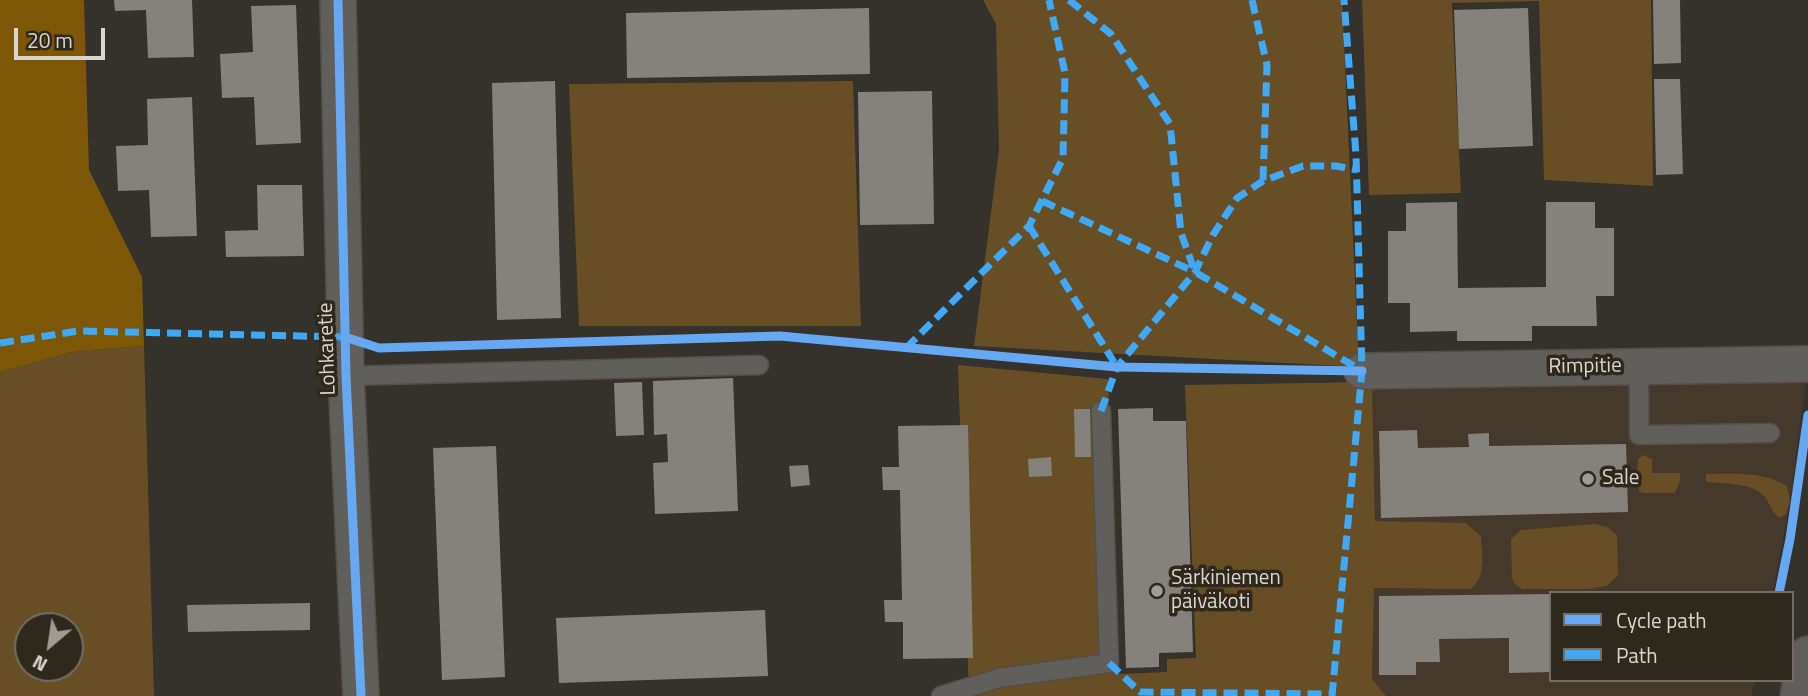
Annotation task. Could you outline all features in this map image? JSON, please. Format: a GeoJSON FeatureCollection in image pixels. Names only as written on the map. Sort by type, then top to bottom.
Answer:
{"type":"FeatureCollection","features":[{"type":"Feature","properties":{"kind":"street","name":"Lohkaretie"},"geometry":{"type":"LineString","coordinates":[[338,0],[346,376],[361,696]]}},
{"type":"Feature","properties":{"kind":"street","name":"Rimpitie"},"geometry":{"type":"LineString","coordinates":[[1362,371],[1808,364]]}},
{"type":"Feature","properties":{"kind":"street"},"geometry":{"type":"LineString","coordinates":[[1800,696],[1808,656]]}},
{"type":"Feature","properties":{"kind":"lane"},"geometry":{"type":"LineString","coordinates":[[346,376],[760,365]]}},
{"type":"Feature","properties":{"kind":"lane"},"geometry":{"type":"LineString","coordinates":[[1639,366],[1639,435],[1770,433]]}},
{"type":"Feature","properties":{"kind":"lane"},"geometry":{"type":"LineString","coordinates":[[941,696],[999,678],[1109,663],[1101,411]]}},
{"type":"Feature","properties":{"kind":"shaded area"},"geometry":{"type":"Polygon","coordinates":[[[0,0],[84,0],[89,170],[142,277],[144,346],[76,351],[0,372],[0,0]]]}},
{"type":"Feature","properties":{"kind":"shaded area"},"geometry":{"type":"Polygon","coordinates":[[[983,0],[1342,0],[1359,367],[974,346],[999,150],[996,24],[983,0]]]}},
{"type":"Feature","properties":{"kind":"shaded area"},"geometry":{"type":"Polygon","coordinates":[[[1362,0],[1651,0],[1653,186],[1544,180],[1539,1],[1452,3],[1461,193],[1369,195],[1362,0]]]}},
{"type":"Feature","properties":{"kind":"shaded area"},"geometry":{"type":"Polygon","coordinates":[[[853,81],[861,326],[579,326],[569,84],[853,81]]]}},
{"type":"Feature","properties":{"kind":"shaded area"},"geometry":{"type":"Polygon","coordinates":[[[144,346],[154,696],[0,696],[0,372],[76,351],[144,346]]]}},
{"type":"Feature","properties":{"kind":"shaded area"},"geometry":{"type":"Polygon","coordinates":[[[958,365],[1108,379],[1119,674],[1167,672],[1167,659],[1196,658],[1185,385],[1372,382],[1375,521],[1466,523],[1481,536],[1482,565],[1479,578],[1471,589],[1374,588],[1372,679],[1386,696],[969,696],[958,365]]]}},
{"type":"Feature","properties":{"kind":"shaded area"},"geometry":{"type":"Polygon","coordinates":[[[1806,379],[1790,501],[1773,591],[1549,591],[1549,682],[1755,682],[1751,696],[1386,696],[1372,680],[1375,521],[1372,382],[1806,379]]]}},
{"type":"Feature","properties":{"kind":"shaded area"},"geometry":{"type":"Polygon","coordinates":[[[1643,455],[1652,459],[1652,473],[1680,473],[1675,493],[1639,491],[1638,459],[1643,455]]]}},
{"type":"Feature","properties":{"kind":"shaded area"},"geometry":{"type":"Polygon","coordinates":[[[1706,474],[1748,474],[1778,481],[1787,486],[1790,501],[1786,514],[1780,518],[1777,516],[1759,491],[1737,485],[1706,482],[1706,474]]]}},
{"type":"Feature","properties":{"kind":"shaded area"},"geometry":{"type":"Polygon","coordinates":[[[1595,524],[1607,527],[1617,535],[1618,575],[1607,586],[1587,589],[1522,589],[1515,584],[1512,578],[1511,539],[1521,530],[1595,524]]]}},
{"type":"Feature","properties":{"kind":"building"},"geometry":{"type":"Polygon","coordinates":[[[114,0],[192,0],[194,57],[148,58],[146,10],[115,11],[114,0]]]}},
{"type":"Feature","properties":{"kind":"building"},"geometry":{"type":"Polygon","coordinates":[[[1653,0],[1680,0],[1681,63],[1654,64],[1653,0]]]}},
{"type":"Feature","properties":{"kind":"building"},"geometry":{"type":"Polygon","coordinates":[[[296,5],[301,143],[256,145],[254,97],[222,98],[220,54],[253,52],[251,6],[296,5]]]}},
{"type":"Feature","properties":{"kind":"building"},"geometry":{"type":"Polygon","coordinates":[[[869,8],[870,74],[627,78],[626,13],[869,8]]]}},
{"type":"Feature","properties":{"kind":"building"},"geometry":{"type":"Polygon","coordinates":[[[1528,8],[1533,146],[1459,149],[1454,10],[1528,8]]]}},
{"type":"Feature","properties":{"kind":"building"},"geometry":{"type":"Polygon","coordinates":[[[1654,79],[1680,79],[1683,174],[1656,175],[1654,79]]]}},
{"type":"Feature","properties":{"kind":"building"},"geometry":{"type":"Polygon","coordinates":[[[555,81],[561,318],[497,320],[492,83],[555,81]]]}},
{"type":"Feature","properties":{"kind":"building"},"geometry":{"type":"Polygon","coordinates":[[[932,91],[934,224],[860,225],[858,92],[932,91]]]}},
{"type":"Feature","properties":{"kind":"building"},"geometry":{"type":"Polygon","coordinates":[[[192,97],[197,236],[151,237],[149,190],[118,191],[116,146],[148,145],[147,99],[192,97]]]}},
{"type":"Feature","properties":{"kind":"building"},"geometry":{"type":"Polygon","coordinates":[[[257,185],[302,185],[304,256],[226,257],[225,231],[258,230],[257,185]]]}},
{"type":"Feature","properties":{"kind":"building"},"geometry":{"type":"Polygon","coordinates":[[[1457,202],[1458,288],[1546,287],[1546,202],[1595,202],[1595,228],[1614,228],[1614,296],[1596,296],[1597,326],[1532,326],[1532,341],[1457,341],[1457,331],[1410,332],[1410,303],[1388,303],[1388,231],[1406,231],[1406,203],[1457,202]]]}},
{"type":"Feature","properties":{"kind":"building"},"geometry":{"type":"Polygon","coordinates":[[[733,378],[738,511],[655,514],[653,463],[668,462],[667,434],[654,435],[653,381],[733,378]]]}},
{"type":"Feature","properties":{"kind":"building"},"geometry":{"type":"Polygon","coordinates":[[[642,382],[644,435],[616,436],[614,383],[642,382]]]}},
{"type":"Feature","properties":{"kind":"building","name":"Särkiniemen päiväkoti"},"geometry":{"type":"Polygon","coordinates":[[[1153,408],[1153,421],[1186,421],[1193,652],[1159,653],[1159,667],[1126,668],[1118,409],[1153,408]]]}},
{"type":"Feature","properties":{"kind":"building"},"geometry":{"type":"Polygon","coordinates":[[[1074,409],[1090,409],[1091,457],[1075,457],[1074,409]]]}},
{"type":"Feature","properties":{"kind":"building"},"geometry":{"type":"Polygon","coordinates":[[[968,425],[973,658],[903,659],[903,622],[885,622],[884,600],[902,600],[900,490],[883,490],[882,467],[899,467],[898,426],[968,425]]]}},
{"type":"Feature","properties":{"kind":"building"},"geometry":{"type":"Polygon","coordinates":[[[1417,430],[1418,448],[1469,447],[1468,434],[1489,433],[1489,446],[1626,444],[1628,512],[1381,518],[1379,431],[1417,430]]]}},
{"type":"Feature","properties":{"kind":"building"},"geometry":{"type":"Polygon","coordinates":[[[496,446],[505,677],[442,680],[433,448],[496,446]]]}},
{"type":"Feature","properties":{"kind":"building"},"geometry":{"type":"Polygon","coordinates":[[[1051,457],[1052,476],[1029,477],[1028,459],[1051,457]]]}},
{"type":"Feature","properties":{"kind":"building"},"geometry":{"type":"Polygon","coordinates":[[[808,465],[810,485],[791,487],[789,466],[808,465]]]}},
{"type":"Feature","properties":{"kind":"building"},"geometry":{"type":"Polygon","coordinates":[[[1549,594],[1549,672],[1509,673],[1509,638],[1439,639],[1440,662],[1416,662],[1416,675],[1379,675],[1379,596],[1549,594]]]}},
{"type":"Feature","properties":{"kind":"building"},"geometry":{"type":"Polygon","coordinates":[[[310,603],[310,630],[188,632],[187,605],[310,603]]]}},
{"type":"Feature","properties":{"kind":"building"},"geometry":{"type":"Polygon","coordinates":[[[765,610],[768,676],[559,683],[556,618],[765,610]]]}},
{"type":"Feature","properties":{"kind":"marked path"},"geometry":{"type":"LineString","coordinates":[[906,348],[1029,226],[1063,158],[1065,73],[1049,0]]}},
{"type":"Feature","properties":{"kind":"marked path"},"geometry":{"type":"LineString","coordinates":[[1069,0],[1111,34],[1170,124],[1181,233],[1195,272],[1359,369]]}},
{"type":"Feature","properties":{"kind":"marked path"},"geometry":{"type":"LineString","coordinates":[[1252,0],[1267,65],[1263,181]]}},
{"type":"Feature","properties":{"kind":"marked path"},"geometry":{"type":"LineString","coordinates":[[1332,696],[1362,371],[1356,155],[1344,0]]}},
{"type":"Feature","properties":{"kind":"marked path"},"geometry":{"type":"LineString","coordinates":[[1101,411],[1117,367],[1195,272],[1213,235],[1237,198],[1263,181],[1303,166],[1336,166],[1357,170]]}},
{"type":"Feature","properties":{"kind":"marked path"},"geometry":{"type":"LineString","coordinates":[[1042,201],[1195,272]]}},
{"type":"Feature","properties":{"kind":"marked path"},"geometry":{"type":"LineString","coordinates":[[1029,226],[1117,367]]}},
{"type":"Feature","properties":{"kind":"marked path"},"geometry":{"type":"LineString","coordinates":[[0,343],[78,331],[345,337]]}},
{"type":"Feature","properties":{"kind":"marked path"},"geometry":{"type":"LineString","coordinates":[[1109,663],[1140,692],[1331,694]]}},
{"type":"Feature","properties":{"kind":"cycle path"},"geometry":{"type":"LineString","coordinates":[[338,0],[346,376],[361,696]]}},
{"type":"Feature","properties":{"kind":"cycle path"},"geometry":{"type":"LineString","coordinates":[[345,337],[379,348],[780,336],[1117,367],[1362,371]]}},
{"type":"Feature","properties":{"kind":"cycle path"},"geometry":{"type":"LineString","coordinates":[[1779,591],[1790,539],[1808,415]]}},
{"type":"Feature","properties":{"kind":"place","name":"Sale"},"geometry":{"type":"Point","coordinates":[1588,479]}},
{"type":"Feature","properties":{"kind":"place","name":"Särkiniemen päiväkoti"},"geometry":{"type":"Point","coordinates":[1157,591]}}]}
